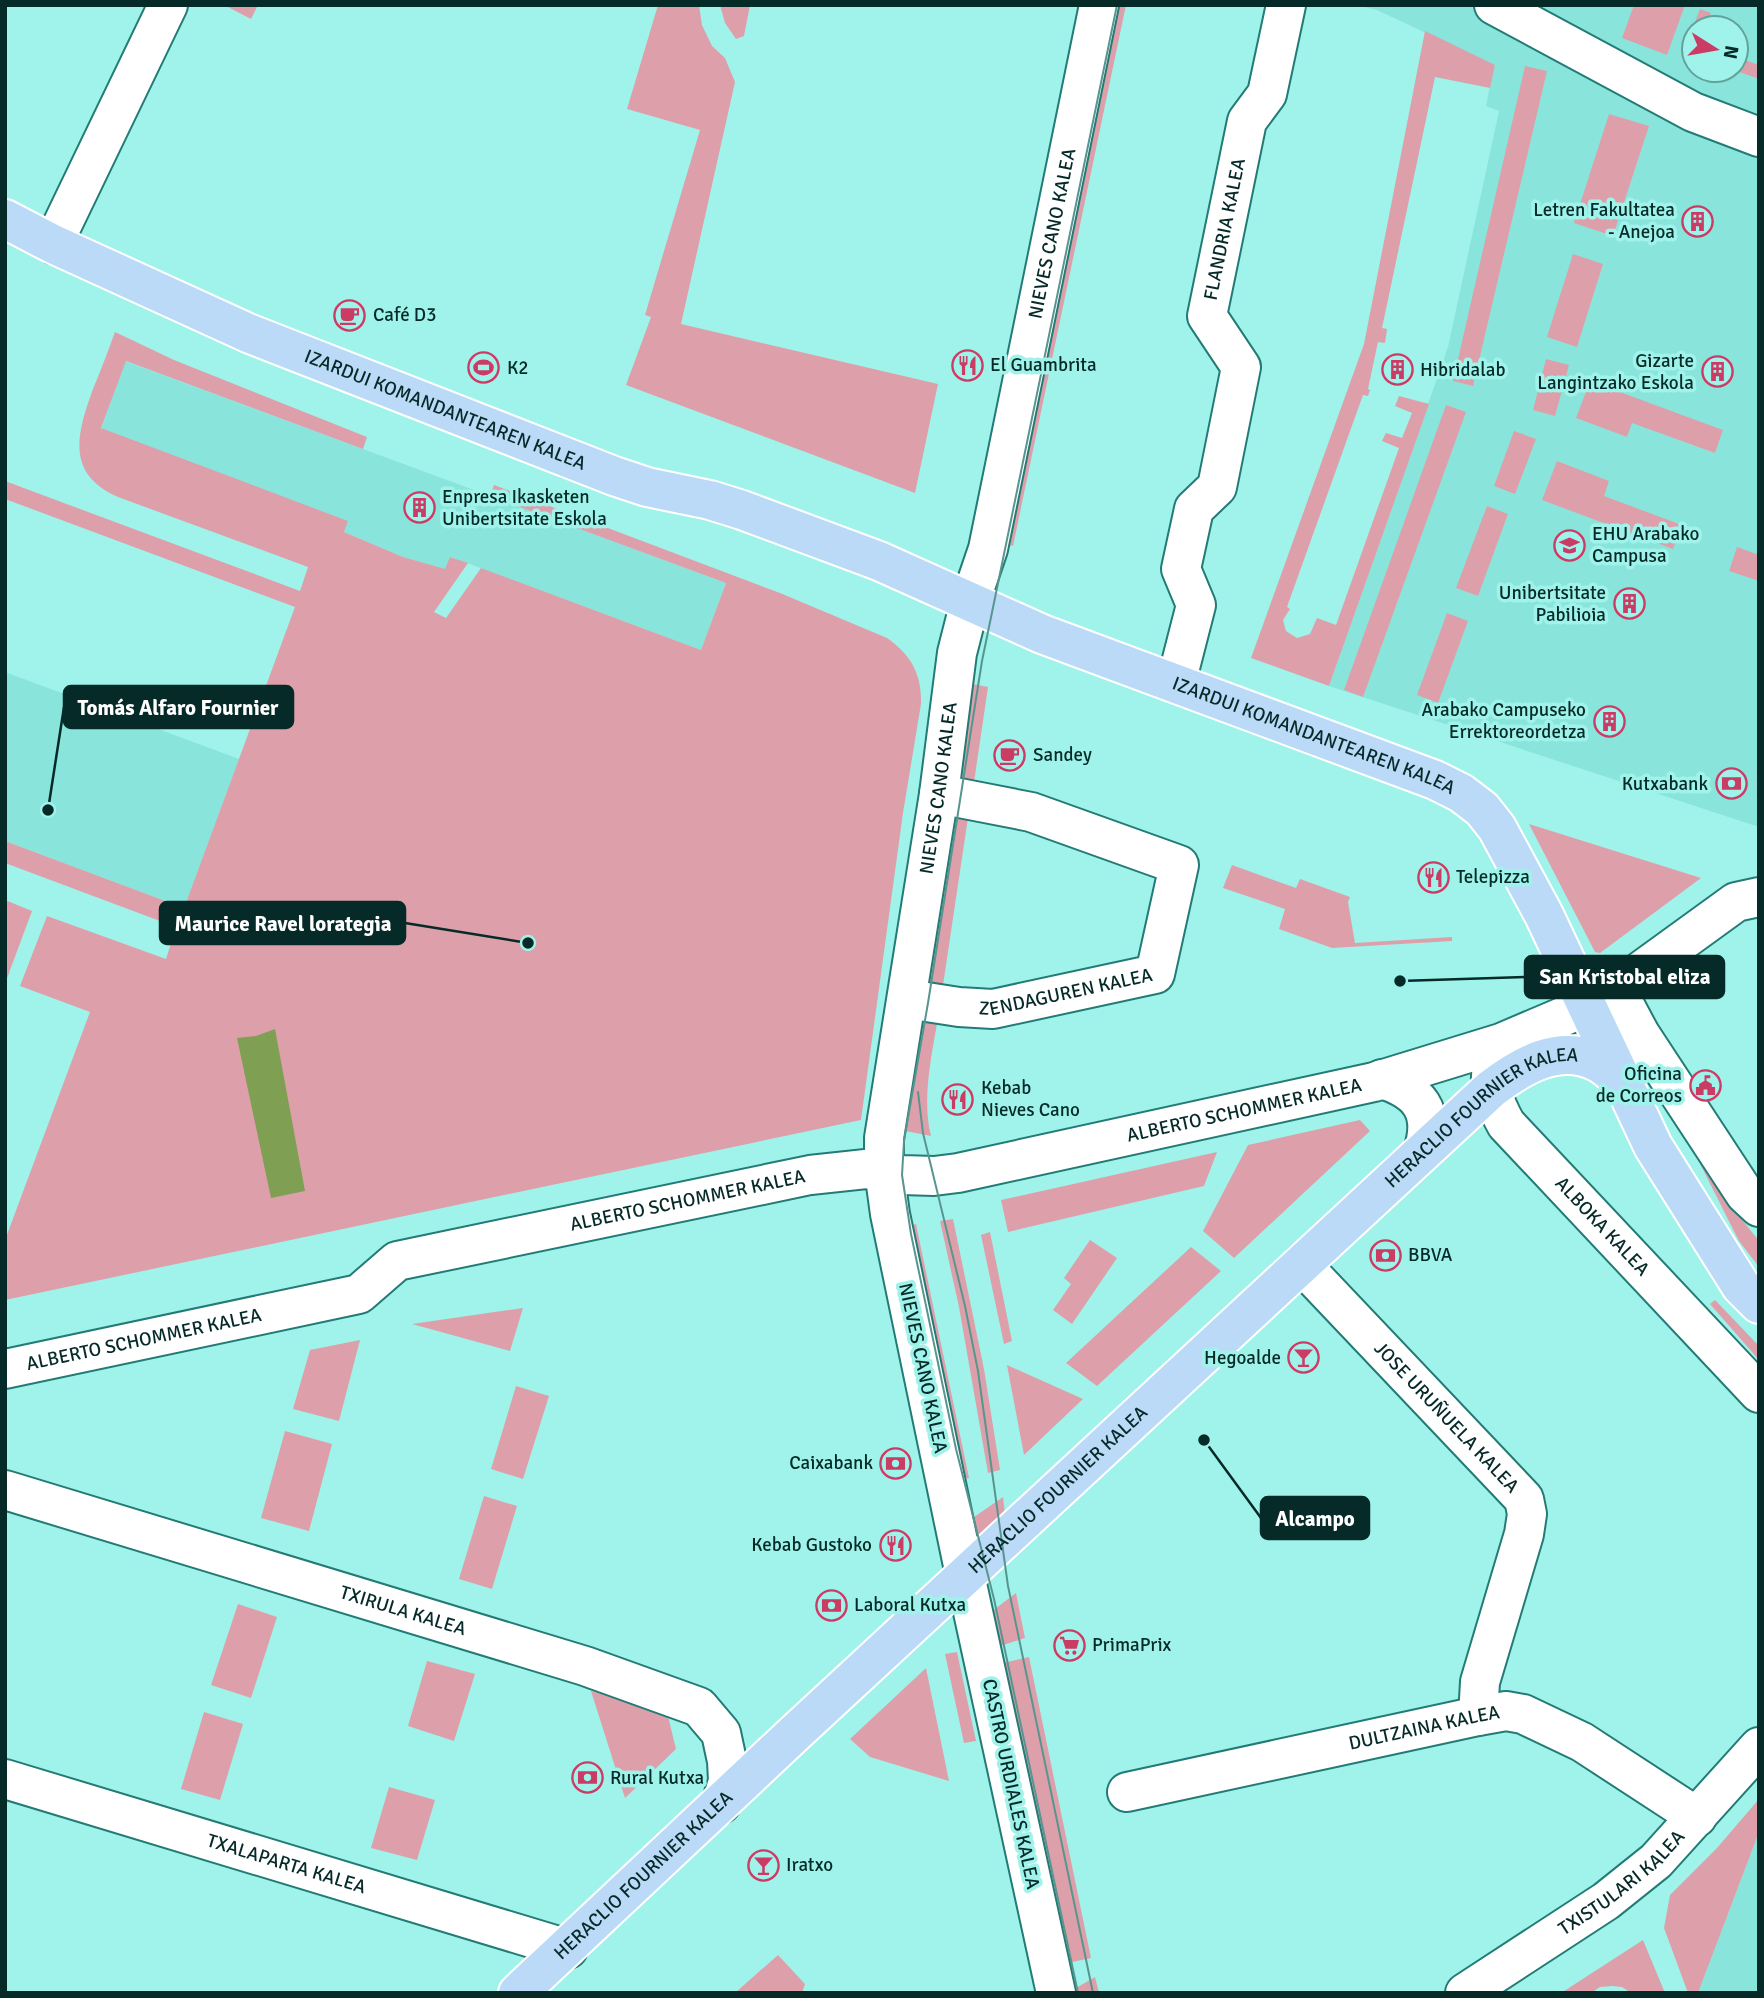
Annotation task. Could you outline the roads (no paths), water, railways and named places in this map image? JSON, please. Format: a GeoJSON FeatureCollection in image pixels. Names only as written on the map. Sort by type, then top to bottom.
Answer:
{"type":"FeatureCollection","features":[{"type":"Feature","properties":{"kind":"main road","name":"IZARDUI KOMANDANTEAREN KALEA"},"geometry":{"type":"LineString","coordinates":[[5,219],[53,244],[248,333],[614,476],[647,487],[710,500],[742,510],[879,561],[1035,631],[1435,780],[1461,793],[1482,810],[1497,828],[1544,915],[1602,998],[1624,1082],[1653,1146],[1741,1286],[1759,1304]]}},
{"type":"Feature","properties":{"kind":"main road","name":"HERACLIO FOURNIER KALEA"},"geometry":{"type":"LineString","coordinates":[[519,1993],[1490,1089],[1515,1071],[1544,1058],[1574,1054],[1598,1063],[1624,1082]]}},
{"type":"Feature","properties":{"kind":"street"},"geometry":{"type":"LineString","coordinates":[[53,244],[168,5]]}},
{"type":"Feature","properties":{"kind":"street","name":"NIEVES CANO KALEA"},"geometry":{"type":"LineString","coordinates":[[965,1575],[890,1214],[884,1170],[886,1123],[939,794],[957,653],[970,602],[988,550],[1099,5]]}},
{"type":"Feature","properties":{"kind":"street","name":"FLANDRIA KALEA"},"geometry":{"type":"LineString","coordinates":[[1176,684],[1196,605],[1181,569],[1194,509],[1217,487],[1241,367],[1207,316],[1247,121],[1266,94],[1286,5]]}},
{"type":"Feature","properties":{"kind":"street"},"geometry":{"type":"LineString","coordinates":[[1494,5],[1682,106],[1759,137]]}},
{"type":"Feature","properties":{"kind":"street"},"geometry":{"type":"LineString","coordinates":[[933,585],[952,621],[957,653]]}},
{"type":"Feature","properties":{"kind":"street","name":"ZENDAGUREN KALEA"},"geometry":{"type":"LineString","coordinates":[[907,999],[993,1009],[1155,974],[1179,864],[1031,812],[939,794]]}},
{"type":"Feature","properties":{"kind":"street"},"geometry":{"type":"LineString","coordinates":[[1748,900],[1602,998],[1640,1034],[1745,1194],[1759,1207]]}},
{"type":"Feature","properties":{"kind":"street","name":"ALBERTO SCHOMMER KALEA"},"geometry":{"type":"LineString","coordinates":[[5,1368],[359,1294],[397,1261],[810,1175],[857,1169],[884,1170],[902,1175],[934,1176],[958,1173],[1382,1079],[1502,1043],[1602,998]]}},
{"type":"Feature","properties":{"kind":"street"},"geometry":{"type":"LineString","coordinates":[[1490,1089],[1492,1063],[1502,1043]]}},
{"type":"Feature","properties":{"kind":"street","name":"ALBERTO SCHOMMER KALEA"},"geometry":{"type":"LineString","coordinates":[[1382,1079],[1411,1091],[1419,1102],[1426,1117],[1428,1134],[1423,1151]]}},
{"type":"Feature","properties":{"kind":"street","name":"ALBOKA KALEA"},"geometry":{"type":"LineString","coordinates":[[1490,1089],[1506,1124],[1759,1393]]}},
{"type":"Feature","properties":{"kind":"street","name":"JOSE URUÑUELA KALEA"},"geometry":{"type":"LineString","coordinates":[[1301,1265],[1524,1499],[1527,1514],[1524,1534],[1480,1682],[1478,1716]]}},
{"type":"Feature","properties":{"kind":"street","name":"TXIRULA KALEA"},"geometry":{"type":"LineString","coordinates":[[5,1490],[585,1667],[699,1707],[721,1733],[729,1781],[721,1804]]}},
{"type":"Feature","properties":{"kind":"street","name":"CASTRO URDIALES KALEA"},"geometry":{"type":"LineString","coordinates":[[965,1575],[1056,1993]]}},
{"type":"Feature","properties":{"kind":"street","name":"DULTZAINA KALEA"},"geometry":{"type":"LineString","coordinates":[[1127,1792],[1506,1711],[1523,1714],[1582,1742],[1697,1817]]}},
{"type":"Feature","properties":{"kind":"street","name":"TXISTULARI KALEA"},"geometry":{"type":"LineString","coordinates":[[1465,1993],[1606,1901],[1656,1861],[1759,1747]]}},
{"type":"Feature","properties":{"kind":"street","name":"TXALAPARTA KALEA"},"geometry":{"type":"LineString","coordinates":[[5,1779],[568,1948]]}},
{"type":"Feature","properties":{"kind":"tram line"},"geometry":{"type":"LineString","coordinates":[[1078,1993],[994,1599],[956,1449],[911,1234],[902,1175],[904,1141],[982,661],[1117,5]]}},
{"type":"Feature","properties":{"kind":"tram line"},"geometry":{"type":"LineString","coordinates":[[918,1092],[923,1133],[978,1371],[1008,1586],[1093,1993]]}},
{"type":"Feature","properties":{"kind":"place","name":"Letren Fakultatea - Anejoa"},"geometry":{"type":"Point","coordinates":[1698,221]}},
{"type":"Feature","properties":{"kind":"place","name":"Café D3"},"geometry":{"type":"Point","coordinates":[350,315]}},
{"type":"Feature","properties":{"kind":"place","name":"El Guambrita"},"geometry":{"type":"Point","coordinates":[967,365]}},
{"type":"Feature","properties":{"kind":"place","name":"K2"},"geometry":{"type":"Point","coordinates":[484,368]}},
{"type":"Feature","properties":{"kind":"place","name":"Hibridalab"},"geometry":{"type":"Point","coordinates":[1397,370]}},
{"type":"Feature","properties":{"kind":"place","name":"Gizarte Langintzako Eskola"},"geometry":{"type":"Point","coordinates":[1717,372]}},
{"type":"Feature","properties":{"kind":"place","name":"Enpresa Ikasketen Unibertsitate Eskola"},"geometry":{"type":"Point","coordinates":[419,508]}},
{"type":"Feature","properties":{"kind":"place","name":"EHU Arabako Campusa"},"geometry":{"type":"Point","coordinates":[1569,545]}},
{"type":"Feature","properties":{"kind":"place","name":"Unibertsitate Pabilioia"},"geometry":{"type":"Point","coordinates":[1629,604]}},
{"type":"Feature","properties":{"kind":"place","name":"Arabako Campuseko Errektoreordetza"},"geometry":{"type":"Point","coordinates":[1609,721]}},
{"type":"Feature","properties":{"kind":"place","name":"Sandey"},"geometry":{"type":"Point","coordinates":[1010,755]}},
{"type":"Feature","properties":{"kind":"place","name":"Kutxabank"},"geometry":{"type":"Point","coordinates":[1731,784]}},
{"type":"Feature","properties":{"kind":"place","name":"Tomás Alfaro Fournier"},"geometry":{"type":"Point","coordinates":[48,810]}},
{"type":"Feature","properties":{"kind":"place","name":"Telepizza"},"geometry":{"type":"Point","coordinates":[1433,877]}},
{"type":"Feature","properties":{"kind":"place","name":"Maurice Ravel lorategia"},"geometry":{"type":"Point","coordinates":[528,943]}},
{"type":"Feature","properties":{"kind":"place","name":"San Kristobal eliza"},"geometry":{"type":"Point","coordinates":[1400,981]}},
{"type":"Feature","properties":{"kind":"place","name":"Oficina de Correos"},"geometry":{"type":"Point","coordinates":[1705,1085]}},
{"type":"Feature","properties":{"kind":"place","name":"Kebab Nieves Cano"},"geometry":{"type":"Point","coordinates":[958,1099]}},
{"type":"Feature","properties":{"kind":"place","name":"BBVA"},"geometry":{"type":"Point","coordinates":[1385,1255]}},
{"type":"Feature","properties":{"kind":"place","name":"Hegoalde"},"geometry":{"type":"Point","coordinates":[1304,1358]}},
{"type":"Feature","properties":{"kind":"place","name":"Alcampo"},"geometry":{"type":"Point","coordinates":[1204,1440]}},
{"type":"Feature","properties":{"kind":"place","name":"Caixabank"},"geometry":{"type":"Point","coordinates":[896,1463]}},
{"type":"Feature","properties":{"kind":"place","name":"Kebab Gustoko"},"geometry":{"type":"Point","coordinates":[895,1545]}},
{"type":"Feature","properties":{"kind":"place","name":"Laboral Kutxa"},"geometry":{"type":"Point","coordinates":[831,1605]}},
{"type":"Feature","properties":{"kind":"place","name":"PrimaPrix"},"geometry":{"type":"Point","coordinates":[1069,1645]}},
{"type":"Feature","properties":{"kind":"place","name":"Rural Kutxa"},"geometry":{"type":"Point","coordinates":[587,1778]}},
{"type":"Feature","properties":{"kind":"place","name":"Iratxo"},"geometry":{"type":"Point","coordinates":[763,1865]}}]}
